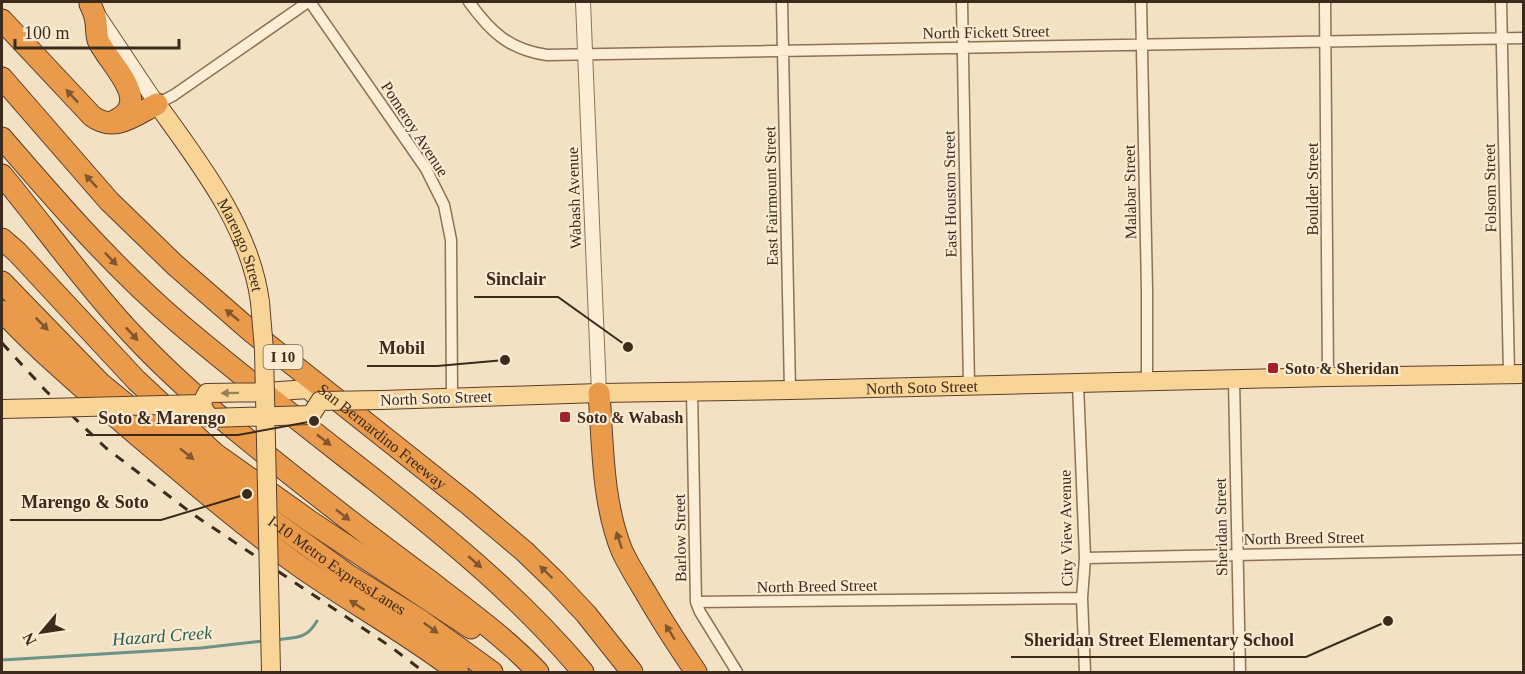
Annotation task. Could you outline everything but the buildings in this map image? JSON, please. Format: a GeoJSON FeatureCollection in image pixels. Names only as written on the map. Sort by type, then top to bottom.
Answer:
{"type":"FeatureCollection","features":[{"type":"Feature","properties":{"kind":"highway"},"geometry":{"type":"LineString","coordinates":[[89,3],[95,15],[99,42],[127,83],[130,92],[126,113],[117,120],[105,124]]}},
{"type":"Feature","properties":{"kind":"highway"},"geometry":{"type":"LineString","coordinates":[[2,20],[92,116],[105,124],[122,122],[158,104]]}},
{"type":"Feature","properties":{"kind":"highway","name":"San Bernardino Freeway"},"geometry":{"type":"LineString","coordinates":[[2,78],[109,201],[175,266],[253,333],[495,526],[555,581],[586,614],[632,672]]}},
{"type":"Feature","properties":{"kind":"highway"},"geometry":{"type":"LineString","coordinates":[[2,138],[80,227],[129,278],[234,369],[460,549],[525,608],[583,672]]}},
{"type":"Feature","properties":{"kind":"highway"},"geometry":{"type":"LineString","coordinates":[[2,175],[85,281],[174,377],[315,493],[484,622],[536,670]]}},
{"type":"Feature","properties":{"kind":"highway"},"geometry":{"type":"LineString","coordinates":[[2,239],[17,252],[136,380],[214,453],[438,607],[516,655],[536,670]]}},
{"type":"Feature","properties":{"kind":"highway","name":"I-10 Metro ExpressLanes"},"geometry":{"type":"LineString","coordinates":[[2,282],[101,384],[236,494],[348,575],[420,620],[492,672]]}},
{"type":"Feature","properties":{"kind":"highway","name":"I-10 Metro ExpressLanes"},"geometry":{"type":"LineString","coordinates":[[2,311],[28,339],[77,383],[239,521],[331,588],[458,672]]}},
{"type":"Feature","properties":{"kind":"highway"},"geometry":{"type":"LineString","coordinates":[[598,393],[605,479],[614,526],[622,549],[631,569],[696,672]]}},
{"type":"Feature","properties":{"kind":"highway","name":"I 10"},"geometry":{"type":"LineString","coordinates":[[586,614],[639,672]]}},
{"type":"Feature","properties":{"kind":"main road","name":"Marengo Street"},"geometry":{"type":"LineString","coordinates":[[89,3],[225,204],[244,245],[254,274],[260,302],[264,350],[271,672]]}},
{"type":"Feature","properties":{"kind":"main road","name":"North Soto Street"},"geometry":{"type":"LineString","coordinates":[[2,409],[201,404],[207,393],[308,389],[320,401],[1516,374]]}},
{"type":"Feature","properties":{"kind":"main road"},"geometry":{"type":"LineString","coordinates":[[201,404],[209,418],[311,415],[320,401]]}},
{"type":"Feature","properties":{"kind":"street"},"geometry":{"type":"LineString","coordinates":[[158,104],[309,2]]}},
{"type":"Feature","properties":{"kind":"street","name":"Pomeroy Avenue"},"geometry":{"type":"LineString","coordinates":[[309,2],[426,169],[444,205],[451,240],[452,397]]}},
{"type":"Feature","properties":{"kind":"street","name":"North Fickett Street"},"geometry":{"type":"LineString","coordinates":[[469,2],[484,23],[502,38],[516,47],[547,56],[1524,38]]}},
{"type":"Feature","properties":{"kind":"street","name":"Wabash Avenue"},"geometry":{"type":"LineString","coordinates":[[583,2],[598,393]]}},
{"type":"Feature","properties":{"kind":"street","name":"East Fairmount Street"},"geometry":{"type":"LineString","coordinates":[[782,2],[790,390]]}},
{"type":"Feature","properties":{"kind":"street","name":"East Houston Street"},"geometry":{"type":"LineString","coordinates":[[962,2],[969,386]]}},
{"type":"Feature","properties":{"kind":"street","name":"Malabar Street"},"geometry":{"type":"LineString","coordinates":[[1141,2],[1147,382]]}},
{"type":"Feature","properties":{"kind":"street","name":"Boulder Street"},"geometry":{"type":"LineString","coordinates":[[1325,2],[1328,377]]}},
{"type":"Feature","properties":{"kind":"street","name":"Folsom Street"},"geometry":{"type":"LineString","coordinates":[[1501,2],[1516,374]]}},
{"type":"Feature","properties":{"kind":"street","name":"Sheridan Street"},"geometry":{"type":"LineString","coordinates":[[1234,380],[1240,672]]}},
{"type":"Feature","properties":{"kind":"street","name":"City View Avenue"},"geometry":{"type":"LineString","coordinates":[[1078,384],[1085,558],[1082,598],[1085,672]]}},
{"type":"Feature","properties":{"kind":"street","name":"Barlow Street"},"geometry":{"type":"LineString","coordinates":[[692,391],[696,602],[737,672]]}},
{"type":"Feature","properties":{"kind":"street","name":"North Breed Street"},"geometry":{"type":"LineString","coordinates":[[1085,558],[1524,549]]}},
{"type":"Feature","properties":{"kind":"street","name":"North Breed Street"},"geometry":{"type":"LineString","coordinates":[[696,602],[1082,598]]}},
{"type":"Feature","properties":{"kind":"waterway","name":"Hazard Creek"},"geometry":{"type":"LineString","coordinates":[[275,640],[304,635],[317,621]]}},
{"type":"Feature","properties":{"kind":"waterway","name":"Hazard Creek"},"geometry":{"type":"LineString","coordinates":[[2,660],[201,648],[263,641]]}},
{"type":"Feature","properties":{"kind":"railway"},"geometry":{"type":"LineString","coordinates":[[2,343],[46,391],[106,448],[194,515],[391,647],[424,672]]}},
{"type":"Feature","properties":{"kind":"place","name":"Sinclair"},"geometry":{"type":"Point","coordinates":[628,347]}},
{"type":"Feature","properties":{"kind":"place","name":"Mobil"},"geometry":{"type":"Point","coordinates":[505,360]}},
{"type":"Feature","properties":{"kind":"place","name":"Soto & Sheridan"},"geometry":{"type":"Point","coordinates":[1273,368]}},
{"type":"Feature","properties":{"kind":"place","name":"Soto & Wabash"},"geometry":{"type":"Point","coordinates":[565,417]}},
{"type":"Feature","properties":{"kind":"place","name":"Soto & Marengo"},"geometry":{"type":"Point","coordinates":[314,421]}},
{"type":"Feature","properties":{"kind":"place","name":"Marengo & Soto"},"geometry":{"type":"Point","coordinates":[247,494]}},
{"type":"Feature","properties":{"kind":"place","name":"Sheridan Street Elementary School"},"geometry":{"type":"Point","coordinates":[1388,621]}}]}
